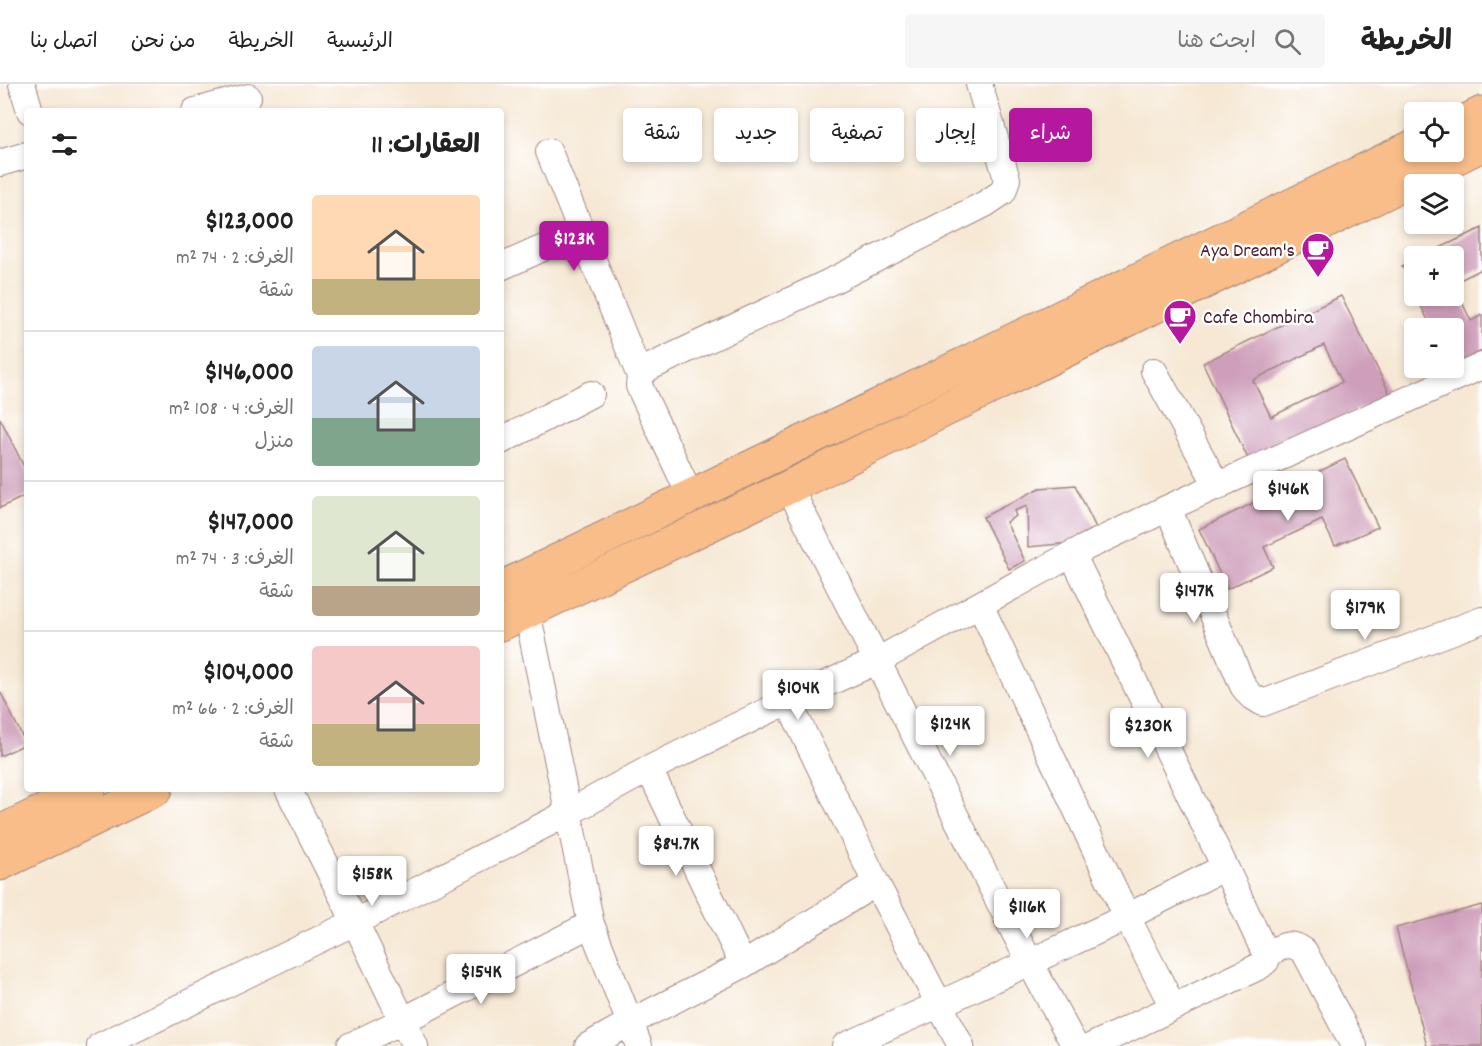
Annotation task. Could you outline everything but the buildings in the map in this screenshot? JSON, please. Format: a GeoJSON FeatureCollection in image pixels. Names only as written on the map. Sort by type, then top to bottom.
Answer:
{"type":"FeatureCollection","features":[{"type":"Feature","properties":{"kind":"main road"},"geometry":{"type":"LineString","coordinates":[[1464,122],[1482,114]]}},
{"type":"Feature","properties":{"kind":"main road"},"geometry":{"type":"LineString","coordinates":[[514,618],[789,487],[1482,145]]}},
{"type":"Feature","properties":{"kind":"main road"},"geometry":{"type":"LineString","coordinates":[[504,587],[1404,151]]}},
{"type":"Feature","properties":{"kind":"main road"},"geometry":{"type":"LineString","coordinates":[[0,832],[83,792]]}},
{"type":"Feature","properties":{"kind":"main road"},"geometry":{"type":"LineString","coordinates":[[0,864],[150,792]]}},
{"type":"Feature","properties":{"kind":"street"},"geometry":{"type":"LineString","coordinates":[[22,84],[29,108]]}},
{"type":"Feature","properties":{"kind":"street"},"geometry":{"type":"LineString","coordinates":[[640,375],[648,368],[930,233],[1003,192],[1007,179],[979,84]]}},
{"type":"Feature","properties":{"kind":"street"},"geometry":{"type":"LineString","coordinates":[[206,108],[248,97]]}},
{"type":"Feature","properties":{"kind":"street"},"geometry":{"type":"LineString","coordinates":[[549,152],[640,375],[639,386],[691,497]]}},
{"type":"Feature","properties":{"kind":"street"},"geometry":{"type":"LineString","coordinates":[[0,163],[24,156]]}},
{"type":"Feature","properties":{"kind":"street"},"geometry":{"type":"LineString","coordinates":[[504,266],[541,249]]}},
{"type":"Feature","properties":{"kind":"street"},"geometry":{"type":"LineString","coordinates":[[112,1043],[355,922],[649,769],[788,701],[877,661],[1072,554],[1168,508],[1482,366]]}},
{"type":"Feature","properties":{"kind":"street"},"geometry":{"type":"LineString","coordinates":[[1154,371],[1218,487]]}},
{"type":"Feature","properties":{"kind":"street"},"geometry":{"type":"LineString","coordinates":[[504,439],[591,394]]}},
{"type":"Feature","properties":{"kind":"street"},"geometry":{"type":"LineString","coordinates":[[789,487],[1030,963],[1075,1046]]}},
{"type":"Feature","properties":{"kind":"street"},"geometry":{"type":"LineString","coordinates":[[1168,508],[1243,686],[1250,695],[1263,703],[1482,620]]}},
{"type":"Feature","properties":{"kind":"street"},"geometry":{"type":"LineString","coordinates":[[1072,554],[1266,955],[1266,961],[1260,966],[1092,1046]]}},
{"type":"Feature","properties":{"kind":"street"},"geometry":{"type":"LineString","coordinates":[[980,605],[1127,917],[1173,1007]]}},
{"type":"Feature","properties":{"kind":"street"},"geometry":{"type":"LineString","coordinates":[[514,618],[568,813],[591,924],[639,1046]]}},
{"type":"Feature","properties":{"kind":"street"},"geometry":{"type":"LineString","coordinates":[[788,701],[876,883],[961,1046]]}},
{"type":"Feature","properties":{"kind":"street"},"geometry":{"type":"LineString","coordinates":[[649,769],[743,965]]}},
{"type":"Feature","properties":{"kind":"street"},"geometry":{"type":"LineString","coordinates":[[290,792],[415,1046]]}},
{"type":"Feature","properties":{"kind":"street"},"geometry":{"type":"LineString","coordinates":[[845,1046],[1030,963],[1225,867]]}},
{"type":"Feature","properties":{"kind":"street"},"geometry":{"type":"LineString","coordinates":[[588,1046],[743,965],[876,883]]}},
{"type":"Feature","properties":{"kind":"street"},"geometry":{"type":"LineString","coordinates":[[350,1046],[591,924]]}},
{"type":"Feature","properties":{"kind":"street"},"geometry":{"type":"LineString","coordinates":[[1266,955],[1289,944],[1304,951],[1354,1046]]}},
{"type":"Feature","properties":{"kind":"place","name":"Aya Dream's"},"geometry":{"type":"Point","coordinates":[1318,278]}},
{"type":"Feature","properties":{"kind":"place","name":"Cafe Chombira"},"geometry":{"type":"Point","coordinates":[1180,345]}}]}
